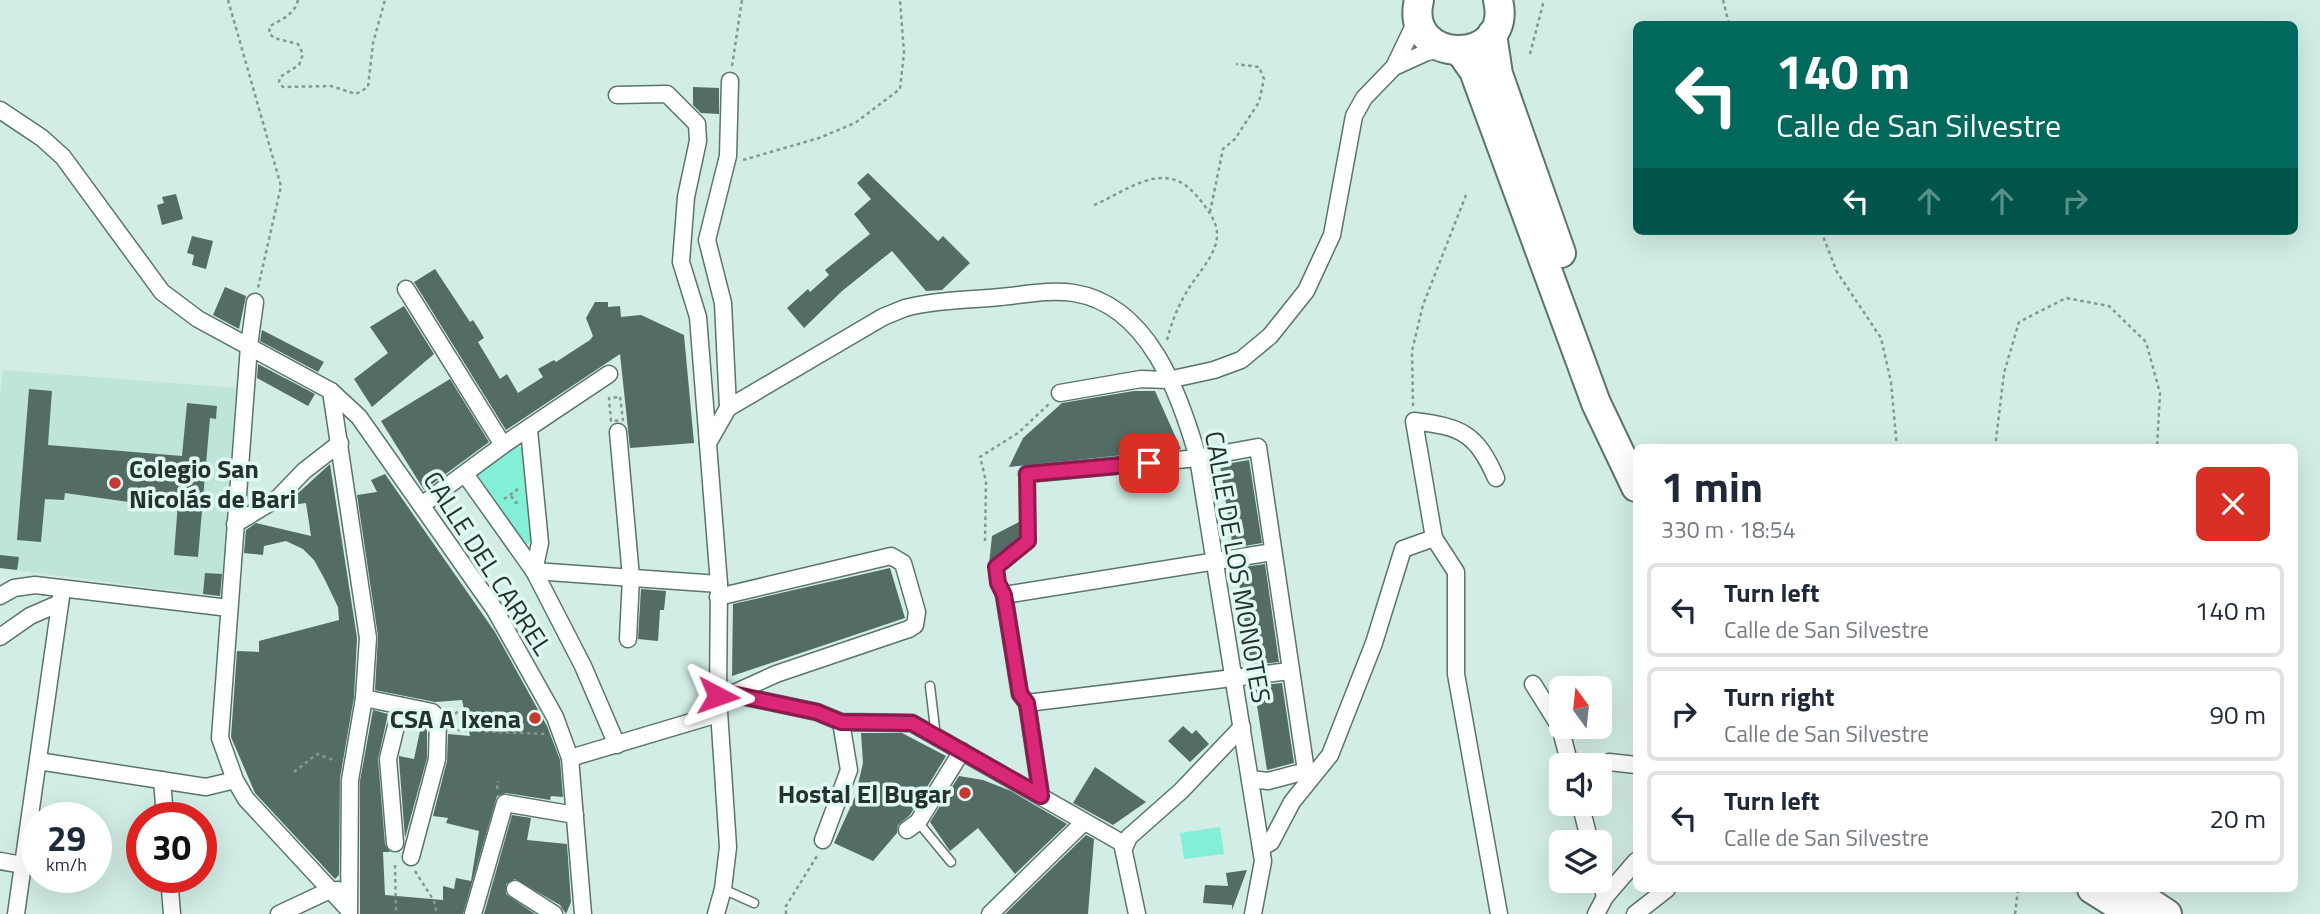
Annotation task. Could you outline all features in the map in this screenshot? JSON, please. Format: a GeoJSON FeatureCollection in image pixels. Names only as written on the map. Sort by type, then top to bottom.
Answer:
{"type":"FeatureCollection","features":[{"type":"Feature","properties":{"kind":"highway"},"geometry":{"type":"LineString","coordinates":[[1452,50],[1483,43],[1492,34],[1498,21],[1498,0]]}},
{"type":"Feature","properties":{"kind":"highway"},"geometry":{"type":"LineString","coordinates":[[1419,9],[1427,36],[1452,50],[1474,71],[1596,403],[1633,481]]}},
{"type":"Feature","properties":{"kind":"highway"},"geometry":{"type":"LineString","coordinates":[[1492,34],[1498,74],[1520,137],[1612,394],[1636,444]]}},
{"type":"Feature","properties":{"kind":"highway"},"geometry":{"type":"LineString","coordinates":[[2097,892],[2132,914]]}},
{"type":"Feature","properties":{"kind":"highway"},"geometry":{"type":"LineString","coordinates":[[2134,892],[2167,914]]}},
{"type":"Feature","properties":{"kind":"street"},"geometry":{"type":"LineString","coordinates":[[1060,393],[1141,379],[1168,380],[1241,360],[1270,336],[1306,291],[1332,235],[1354,116],[1364,98],[1394,67],[1419,9]]}},
{"type":"Feature","properties":{"kind":"street"},"geometry":{"type":"LineString","coordinates":[[1394,67],[1427,52],[1452,50]]}},
{"type":"Feature","properties":{"kind":"street"},"geometry":{"type":"LineString","coordinates":[[728,408],[723,303],[707,240],[726,165],[730,81]]}},
{"type":"Feature","properties":{"kind":"street"},"geometry":{"type":"LineString","coordinates":[[617,95],[667,94],[698,124],[698,141],[686,197],[681,262],[698,317],[725,695],[718,714],[728,847],[723,889],[716,914]]}},
{"type":"Feature","properties":{"kind":"street","name":"CALLE DEL CARREL"},"geometry":{"type":"LineString","coordinates":[[0,110],[42,138],[63,157],[162,292],[198,319],[331,391],[359,417],[495,610],[562,734],[570,758],[583,914]]}},
{"type":"Feature","properties":{"kind":"street"},"geometry":{"type":"LineString","coordinates":[[406,289],[503,446]]}},
{"type":"Feature","properties":{"kind":"street","name":"CALLE DE LOS MONOTES"},"geometry":{"type":"LineString","coordinates":[[708,443],[728,408],[883,317],[921,304],[1072,292],[1102,302],[1122,315],[1154,352],[1186,421],[1198,458],[1261,848],[1262,872],[1253,914]]}},
{"type":"Feature","properties":{"kind":"street"},"geometry":{"type":"LineString","coordinates":[[255,302],[249,346],[220,738],[235,780],[246,799],[349,912]]}},
{"type":"Feature","properties":{"kind":"street"},"geometry":{"type":"LineString","coordinates":[[422,505],[609,374]]}},
{"type":"Feature","properties":{"kind":"street"},"geometry":{"type":"LineString","coordinates":[[331,391],[368,638],[364,698],[352,765],[349,912]]}},
{"type":"Feature","properties":{"kind":"street"},"geometry":{"type":"LineString","coordinates":[[1496,478],[1484,451],[1459,429],[1413,421],[1434,538],[1455,572],[1456,674],[1499,914]]}},
{"type":"Feature","properties":{"kind":"street"},"geometry":{"type":"LineString","coordinates":[[529,430],[540,543],[534,570]]}},
{"type":"Feature","properties":{"kind":"street"},"geometry":{"type":"LineString","coordinates":[[618,432],[631,577],[628,639]]}},
{"type":"Feature","properties":{"kind":"street"},"geometry":{"type":"LineString","coordinates":[[235,524],[278,498],[304,471],[340,443]]}},
{"type":"Feature","properties":{"kind":"street"},"geometry":{"type":"LineString","coordinates":[[1027,474],[1198,458],[1258,447],[1306,771],[1268,781],[1250,779]]}},
{"type":"Feature","properties":{"kind":"street"},"geometry":{"type":"LineString","coordinates":[[465,474],[534,570],[583,666],[617,745]]}},
{"type":"Feature","properties":{"kind":"street"},"geometry":{"type":"LineString","coordinates":[[1261,848],[1271,842],[1292,802],[1330,755],[1374,643],[1403,550],[1434,538]]}},
{"type":"Feature","properties":{"kind":"street"},"geometry":{"type":"LineString","coordinates":[[1041,796],[1027,703],[1020,694],[1004,595],[1273,552]]}},
{"type":"Feature","properties":{"kind":"street"},"geometry":{"type":"LineString","coordinates":[[534,570],[631,577],[719,590],[891,556],[903,563],[917,612],[915,625],[725,695]]}},
{"type":"Feature","properties":{"kind":"street"},"geometry":{"type":"LineString","coordinates":[[0,596],[25,586],[61,597],[229,608]]}},
{"type":"Feature","properties":{"kind":"street"},"geometry":{"type":"LineString","coordinates":[[0,637],[61,597]]}},
{"type":"Feature","properties":{"kind":"street"},"geometry":{"type":"LineString","coordinates":[[32,802],[61,597]]}},
{"type":"Feature","properties":{"kind":"street"},"geometry":{"type":"LineString","coordinates":[[1027,703],[1290,671]]}},
{"type":"Feature","properties":{"kind":"street"},"geometry":{"type":"LineString","coordinates":[[1533,684],[1560,727],[1567,753]]}},
{"type":"Feature","properties":{"kind":"street"},"geometry":{"type":"LineString","coordinates":[[725,695],[817,712],[841,722],[912,723],[1125,846]]}},
{"type":"Feature","properties":{"kind":"street"},"geometry":{"type":"LineString","coordinates":[[364,698],[432,712],[438,718],[437,759],[403,855]]}},
{"type":"Feature","properties":{"kind":"street"},"geometry":{"type":"LineString","coordinates":[[401,706],[388,759],[403,855]]}},
{"type":"Feature","properties":{"kind":"street"},"geometry":{"type":"LineString","coordinates":[[570,758],[617,745],[653,730],[718,714]]}},
{"type":"Feature","properties":{"kind":"street"},"geometry":{"type":"LineString","coordinates":[[823,840],[849,770],[841,722]]}},
{"type":"Feature","properties":{"kind":"street"},"geometry":{"type":"LineString","coordinates":[[1149,914],[1137,914],[1125,846],[1129,837],[1181,791],[1242,727]]}},
{"type":"Feature","properties":{"kind":"street"},"geometry":{"type":"LineString","coordinates":[[913,826],[962,751]]}},
{"type":"Feature","properties":{"kind":"street"},"geometry":{"type":"LineString","coordinates":[[38,761],[206,787],[235,780]]}},
{"type":"Feature","properties":{"kind":"street"},"geometry":{"type":"LineString","coordinates":[[1612,762],[1633,765]]}},
{"type":"Feature","properties":{"kind":"street"},"geometry":{"type":"LineString","coordinates":[[162,780],[164,802]]}},
{"type":"Feature","properties":{"kind":"street"},"geometry":{"type":"LineString","coordinates":[[473,914],[505,803],[575,814]]}},
{"type":"Feature","properties":{"kind":"street"},"geometry":{"type":"LineString","coordinates":[[990,914],[1084,822]]}},
{"type":"Feature","properties":{"kind":"street"},"geometry":{"type":"LineString","coordinates":[[0,861],[21,865]]}},
{"type":"Feature","properties":{"kind":"street"},"geometry":{"type":"LineString","coordinates":[[1596,914],[1605,897],[1633,864]]}},
{"type":"Feature","properties":{"kind":"street"},"geometry":{"type":"LineString","coordinates":[[16,914],[21,879]]}},
{"type":"Feature","properties":{"kind":"street"},"geometry":{"type":"LineString","coordinates":[[279,914],[328,891],[349,888]]}},
{"type":"Feature","properties":{"kind":"street"},"geometry":{"type":"LineString","coordinates":[[515,889],[554,914]]}},
{"type":"Feature","properties":{"kind":"street"},"geometry":{"type":"LineString","coordinates":[[1635,914],[1663,892]]}},
{"type":"Feature","properties":{"kind":"street"},"geometry":{"type":"LineString","coordinates":[[170,893],[172,914]]}},
{"type":"Feature","properties":{"kind":"street"},"geometry":{"type":"LineString","coordinates":[[1604,893],[1605,897]]}},
{"type":"Feature","properties":{"kind":"lane"},"geometry":{"type":"LineString","coordinates":[[1004,595],[998,583],[996,567],[1028,541],[1027,474]]}},
{"type":"Feature","properties":{"kind":"lane"},"geometry":{"type":"LineString","coordinates":[[930,686],[936,737]]}},
{"type":"Feature","properties":{"kind":"lane"},"geometry":{"type":"LineString","coordinates":[[913,826],[951,862]]}},
{"type":"Feature","properties":{"kind":"lane"},"geometry":{"type":"LineString","coordinates":[[723,889],[754,903]]}},
{"type":"Feature","properties":{"kind":"path"},"geometry":{"type":"LineString","coordinates":[[228,0],[281,186],[255,302]]}},
{"type":"Feature","properties":{"kind":"path"},"geometry":{"type":"LineString","coordinates":[[298,0],[291,12],[270,26],[269,33],[274,38],[298,44],[303,54],[299,65],[280,77],[279,82],[290,89],[331,86],[356,94],[363,93],[368,88],[373,43],[385,0]]}},
{"type":"Feature","properties":{"kind":"path"},"geometry":{"type":"LineString","coordinates":[[730,81],[742,0]]}},
{"type":"Feature","properties":{"kind":"path"},"geometry":{"type":"LineString","coordinates":[[726,165],[819,138],[843,128],[900,89],[904,53],[900,0]]}},
{"type":"Feature","properties":{"kind":"path"},"geometry":{"type":"LineString","coordinates":[[1530,54],[1544,0]]}},
{"type":"Feature","properties":{"kind":"path"},"geometry":{"type":"LineString","coordinates":[[1723,0],[1728,21]]}},
{"type":"Feature","properties":{"kind":"path"},"geometry":{"type":"LineString","coordinates":[[1210,213],[1223,149],[1235,139],[1259,102],[1264,79],[1259,67],[1236,64]]}},
{"type":"Feature","properties":{"kind":"path"},"geometry":{"type":"LineString","coordinates":[[1094,205],[1153,178],[1171,176],[1188,187],[1210,213],[1218,239],[1209,264],[1194,282],[1180,306],[1165,347],[1154,352]]}},
{"type":"Feature","properties":{"kind":"path"},"geometry":{"type":"LineString","coordinates":[[1413,421],[1412,351],[1423,305],[1466,195]]}},
{"type":"Feature","properties":{"kind":"path"},"geometry":{"type":"LineString","coordinates":[[1823,235],[1838,272],[1881,338],[1891,382],[1897,444]]}},
{"type":"Feature","properties":{"kind":"path"},"geometry":{"type":"LineString","coordinates":[[1995,444],[2004,373],[2019,322],[2066,298],[2109,306],[2146,342],[2160,393],[2157,444]]}},
{"type":"Feature","properties":{"kind":"path"},"geometry":{"type":"LineString","coordinates":[[985,541],[986,481],[980,457],[1018,433],[1060,393]]}},
{"type":"Feature","properties":{"kind":"path"},"geometry":{"type":"LineString","coordinates":[[620,397],[621,404],[622,412],[610,413],[609,398],[620,397]]}},
{"type":"Feature","properties":{"kind":"path"},"geometry":{"type":"LineString","coordinates":[[610,405],[621,404]]}},
{"type":"Feature","properties":{"kind":"path"},"geometry":{"type":"LineString","coordinates":[[499,502],[523,486]]}},
{"type":"Feature","properties":{"kind":"path"},"geometry":{"type":"LineString","coordinates":[[510,495],[514,500]]}},
{"type":"Feature","properties":{"kind":"path"},"geometry":{"type":"LineString","coordinates":[[456,713],[460,710],[467,730]]}},
{"type":"Feature","properties":{"kind":"path"},"geometry":{"type":"LineString","coordinates":[[457,730],[562,734]]}},
{"type":"Feature","properties":{"kind":"path"},"geometry":{"type":"LineString","coordinates":[[294,772],[317,754],[352,765]]}},
{"type":"Feature","properties":{"kind":"path"},"geometry":{"type":"LineString","coordinates":[[786,914],[786,906],[816,858],[823,840]]}},
{"type":"Feature","properties":{"kind":"path"},"geometry":{"type":"LineString","coordinates":[[396,914],[403,855]]}},
{"type":"Feature","properties":{"kind":"path"},"geometry":{"type":"LineString","coordinates":[[403,855],[434,901],[437,914]]}},
{"type":"Feature","properties":{"kind":"path"},"geometry":{"type":"LineString","coordinates":[[2015,914],[2018,892]]}},
{"type":"Feature","properties":{"kind":"shaded area","name":"Colegio San Nicolás de Bari"},"geometry":{"type":"Polygon","coordinates":[[[3,370],[236,388],[222,597],[0,568],[0,398],[3,370]]]}},
{"type":"Feature","properties":{"kind":"green space"},"geometry":{"type":"Polygon","coordinates":[[[514,445],[523,448],[532,541],[524,546],[475,475],[514,445]]]}},
{"type":"Feature","properties":{"kind":"green space"},"geometry":{"type":"Polygon","coordinates":[[[1220,827],[1224,854],[1184,859],[1180,833],[1220,827]]]}},
{"type":"Feature","properties":{"kind":"building"},"geometry":{"type":"Polygon","coordinates":[[[693,87],[719,88],[719,114],[701,113],[693,105],[693,87]]]}},
{"type":"Feature","properties":{"kind":"building"},"geometry":{"type":"Polygon","coordinates":[[[868,173],[938,241],[943,236],[970,263],[942,290],[926,291],[892,251],[842,291],[804,328],[787,308],[808,289],[810,292],[829,275],[825,270],[870,234],[854,214],[871,199],[857,183],[868,173]]]}},
{"type":"Feature","properties":{"kind":"building"},"geometry":{"type":"Polygon","coordinates":[[[176,194],[183,219],[162,225],[157,205],[164,203],[162,197],[176,194]]]}},
{"type":"Feature","properties":{"kind":"building"},"geometry":{"type":"Polygon","coordinates":[[[192,236],[213,241],[206,269],[192,265],[194,255],[187,253],[192,236]]]}},
{"type":"Feature","properties":{"kind":"building"},"geometry":{"type":"Polygon","coordinates":[[[435,269],[470,322],[473,320],[480,331],[484,338],[478,342],[500,379],[507,374],[518,393],[543,377],[538,369],[554,360],[556,362],[590,340],[593,336],[586,318],[595,302],[608,302],[608,307],[620,306],[621,317],[641,315],[684,335],[694,443],[630,448],[620,354],[506,430],[414,282],[435,269]]]}},
{"type":"Feature","properties":{"kind":"building"},"geometry":{"type":"Polygon","coordinates":[[[225,287],[246,296],[239,329],[213,315],[225,287]]]}},
{"type":"Feature","properties":{"kind":"building"},"geometry":{"type":"Polygon","coordinates":[[[404,306],[434,354],[372,407],[354,379],[388,353],[370,327],[404,306]]]}},
{"type":"Feature","properties":{"kind":"building"},"geometry":{"type":"Polygon","coordinates":[[[262,330],[324,362],[318,372],[260,341],[262,330]]]}},
{"type":"Feature","properties":{"kind":"building"},"geometry":{"type":"Polygon","coordinates":[[[258,364],[315,394],[308,406],[257,378],[258,364]]]}},
{"type":"Feature","properties":{"kind":"building"},"geometry":{"type":"Polygon","coordinates":[[[450,379],[489,442],[424,490],[381,421],[450,379]]]}},
{"type":"Feature","properties":{"kind":"building"},"geometry":{"type":"Polygon","coordinates":[[[29,389],[52,391],[48,445],[182,456],[187,403],[217,406],[216,419],[210,418],[198,557],[174,555],[178,502],[130,498],[129,502],[65,493],[64,500],[45,499],[41,542],[17,540],[29,389]]]}},
{"type":"Feature","properties":{"kind":"building"},"geometry":{"type":"Polygon","coordinates":[[[1134,391],[1155,391],[1181,449],[1009,467],[1023,438],[1062,403],[1134,391]]]}},
{"type":"Feature","properties":{"kind":"building"},"geometry":{"type":"Polygon","coordinates":[[[1249,460],[1262,543],[1233,548],[1220,465],[1249,460]]]}},
{"type":"Feature","properties":{"kind":"building"},"geometry":{"type":"Polygon","coordinates":[[[330,464],[357,638],[354,697],[340,778],[339,875],[335,879],[255,793],[231,737],[237,651],[259,652],[259,641],[339,620],[338,607],[324,578],[314,560],[303,549],[286,541],[264,546],[263,555],[244,553],[246,530],[256,523],[311,536],[306,503],[284,506],[330,464]]]}},
{"type":"Feature","properties":{"kind":"building"},"geometry":{"type":"Polygon","coordinates":[[[385,474],[495,632],[547,726],[560,760],[563,797],[551,796],[550,800],[506,793],[497,796],[463,914],[360,914],[360,781],[373,710],[388,714],[378,759],[385,844],[390,852],[383,852],[385,895],[443,900],[443,886],[454,889],[456,878],[471,881],[479,831],[446,823],[448,818],[433,816],[447,761],[448,734],[470,736],[462,700],[435,702],[375,690],[378,636],[357,495],[377,492],[371,480],[385,474]]]}},
{"type":"Feature","properties":{"kind":"building"},"geometry":{"type":"Polygon","coordinates":[[[1019,522],[1019,540],[989,564],[992,536],[1019,522]]]}},
{"type":"Feature","properties":{"kind":"building"},"geometry":{"type":"Polygon","coordinates":[[[0,555],[19,557],[17,570],[0,568],[0,555]]]}},
{"type":"Feature","properties":{"kind":"building"},"geometry":{"type":"Polygon","coordinates":[[[1265,564],[1279,662],[1251,665],[1237,568],[1265,564]]]}},
{"type":"Feature","properties":{"kind":"building"},"geometry":{"type":"Polygon","coordinates":[[[890,568],[905,618],[732,676],[733,604],[890,568]]]}},
{"type":"Feature","properties":{"kind":"building"},"geometry":{"type":"Polygon","coordinates":[[[205,573],[222,574],[220,596],[203,594],[205,573]]]}},
{"type":"Feature","properties":{"kind":"building"},"geometry":{"type":"Polygon","coordinates":[[[641,589],[666,591],[664,610],[660,610],[658,641],[638,639],[641,589]]]}},
{"type":"Feature","properties":{"kind":"building"},"geometry":{"type":"Polygon","coordinates":[[[1282,683],[1294,763],[1267,770],[1254,686],[1282,683]]]}},
{"type":"Feature","properties":{"kind":"building"},"geometry":{"type":"Polygon","coordinates":[[[409,718],[427,722],[427,758],[405,838],[399,756],[414,759],[420,731],[406,729],[409,718]]]}},
{"type":"Feature","properties":{"kind":"building"},"geometry":{"type":"Polygon","coordinates":[[[1183,726],[1192,734],[1196,730],[1209,744],[1190,762],[1168,741],[1183,726]]]}},
{"type":"Feature","properties":{"kind":"building"},"geometry":{"type":"Polygon","coordinates":[[[861,733],[902,733],[946,756],[910,815],[898,825],[897,833],[873,861],[834,843],[855,797],[863,763],[861,733]]]}},
{"type":"Feature","properties":{"kind":"building"},"geometry":{"type":"Polygon","coordinates":[[[1095,767],[1146,802],[1113,825],[1073,803],[1095,767]]]}},
{"type":"Feature","properties":{"kind":"building"},"geometry":{"type":"Polygon","coordinates":[[[959,776],[983,780],[1011,791],[1067,824],[1015,874],[978,828],[950,851],[930,822],[959,776]]]}},
{"type":"Feature","properties":{"kind":"building"},"geometry":{"type":"Polygon","coordinates":[[[512,815],[531,818],[527,840],[567,844],[571,902],[566,914],[560,905],[515,879],[506,884],[506,894],[535,914],[484,914],[512,815]]]}},
{"type":"Feature","properties":{"kind":"building"},"geometry":{"type":"Polygon","coordinates":[[[1086,835],[1094,839],[1088,914],[1005,914],[1086,835]]]}},
{"type":"Feature","properties":{"kind":"building"},"geometry":{"type":"Polygon","coordinates":[[[1247,870],[1232,910],[1232,905],[1203,903],[1205,885],[1228,886],[1226,873],[1247,870]]]}},
{"type":"Feature","properties":{"kind":"place","name":"Colegio San Nicolás de Bari"},"geometry":{"type":"Point","coordinates":[115,483]}},
{"type":"Feature","properties":{"kind":"place","name":"CSA A Ixena"},"geometry":{"type":"Point","coordinates":[535,718]}},
{"type":"Feature","properties":{"kind":"place","name":"Hostal El Bugar"},"geometry":{"type":"Point","coordinates":[965,793]}},
{"type":"Feature","properties":{"kind":"route"},"geometry":{"type":"LineString","coordinates":[[718,696],[732,694],[817,712],[841,722],[861,720],[912,723],[1041,796],[1027,703],[1020,694],[1004,595],[998,583],[996,567],[1028,541],[1027,474],[1149,463]]}}]}
